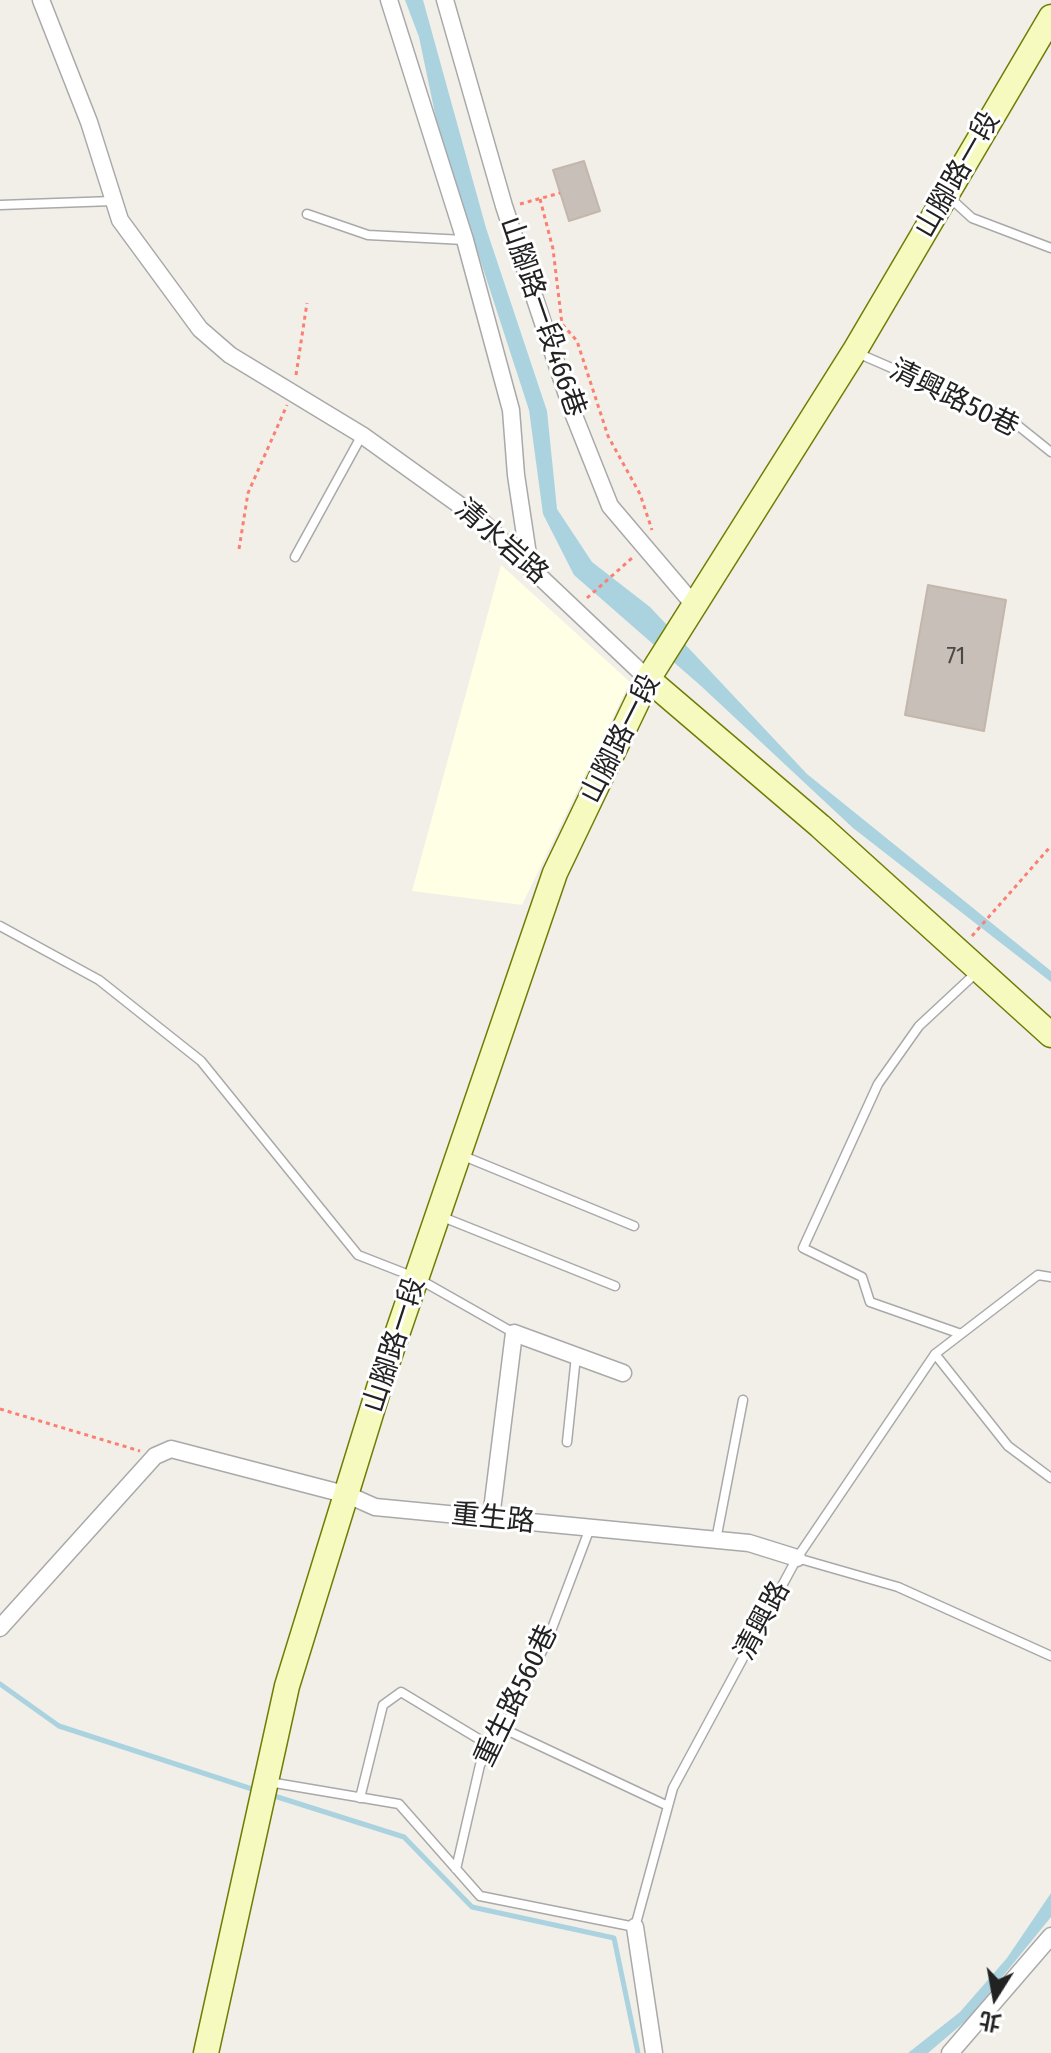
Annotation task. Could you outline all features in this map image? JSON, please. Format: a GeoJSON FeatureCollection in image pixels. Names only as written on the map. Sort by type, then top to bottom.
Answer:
{"type":"FeatureCollection","features":[{"type":"Feature","properties":{"kind":"main road","name":"山腳路一段"},"geometry":{"type":"LineString","coordinates":[[206,2053],[287,1686],[382,1378],[555,873],[654,671],[854,352],[1051,17]]}},
{"type":"Feature","properties":{"kind":"main road","name":"清水岩路"},"geometry":{"type":"LineString","coordinates":[[654,671],[1051,1035]]}},
{"type":"Feature","properties":{"kind":"street","name":"清水岩路"},"geometry":{"type":"LineString","coordinates":[[41,0],[89,122],[120,220],[200,329],[230,355],[362,435],[479,519],[530,568],[654,671]]}},
{"type":"Feature","properties":{"kind":"street"},"geometry":{"type":"LineString","coordinates":[[389,0],[465,240],[511,410],[516,475],[530,568]]}},
{"type":"Feature","properties":{"kind":"street","name":"山腳路一段466巷"},"geometry":{"type":"LineString","coordinates":[[445,0],[505,209],[573,413],[610,506],[692,612]]}},
{"type":"Feature","properties":{"kind":"street"},"geometry":{"type":"LineString","coordinates":[[491,1518],[514,1333],[623,1373]]}},
{"type":"Feature","properties":{"kind":"street","name":"重生路"},"geometry":{"type":"LineString","coordinates":[[155,1456],[171,1449],[348,1495],[375,1507],[749,1543],[797,1558]]}},
{"type":"Feature","properties":{"kind":"street"},"geometry":{"type":"LineString","coordinates":[[0,1628],[155,1456]]}},
{"type":"Feature","properties":{"kind":"street","name":"清興路"},"geometry":{"type":"LineString","coordinates":[[635,1927],[654,2053]]}},
{"type":"Feature","properties":{"kind":"street"},"geometry":{"type":"LineString","coordinates":[[950,2053],[1051,1936]]}},
{"type":"Feature","properties":{"kind":"lane"},"geometry":{"type":"LineString","coordinates":[[946,195],[972,218],[1051,248]]}},
{"type":"Feature","properties":{"kind":"lane"},"geometry":{"type":"LineString","coordinates":[[0,205],[113,201]]}},
{"type":"Feature","properties":{"kind":"lane"},"geometry":{"type":"LineString","coordinates":[[307,214],[368,235],[465,240]]}},
{"type":"Feature","properties":{"kind":"lane","name":"清興路50巷"},"geometry":{"type":"LineString","coordinates":[[854,352],[1011,420],[1051,452]]}},
{"type":"Feature","properties":{"kind":"lane"},"geometry":{"type":"LineString","coordinates":[[295,557],[362,435]]}},
{"type":"Feature","properties":{"kind":"lane"},"geometry":{"type":"LineString","coordinates":[[0,926],[99,980],[201,1061],[358,1255],[417,1278],[514,1333]]}},
{"type":"Feature","properties":{"kind":"lane"},"geometry":{"type":"LineString","coordinates":[[961,1334],[870,1302],[862,1277],[803,1248],[878,1084],[919,1026],[979,970]]}},
{"type":"Feature","properties":{"kind":"lane"},"geometry":{"type":"LineString","coordinates":[[460,1155],[634,1226]]}},
{"type":"Feature","properties":{"kind":"lane"},"geometry":{"type":"LineString","coordinates":[[439,1215],[615,1286]]}},
{"type":"Feature","properties":{"kind":"lane","name":"清興路"},"geometry":{"type":"LineString","coordinates":[[635,1927],[673,1788],[797,1558],[935,1354],[1038,1275],[1051,1277]]}},
{"type":"Feature","properties":{"kind":"lane"},"geometry":{"type":"LineString","coordinates":[[935,1354],[1008,1446],[1051,1478]]}},
{"type":"Feature","properties":{"kind":"lane"},"geometry":{"type":"LineString","coordinates":[[567,1442],[576,1356]]}},
{"type":"Feature","properties":{"kind":"lane"},"geometry":{"type":"LineString","coordinates":[[716,1540],[743,1400]]}},
{"type":"Feature","properties":{"kind":"lane","name":"重生路560巷"},"geometry":{"type":"LineString","coordinates":[[456,1869],[480,1765],[504,1729],[548,1639],[590,1528]]}},
{"type":"Feature","properties":{"kind":"lane","name":"重生路"},"geometry":{"type":"LineString","coordinates":[[797,1558],[898,1587],[1051,1656]]}},
{"type":"Feature","properties":{"kind":"lane"},"geometry":{"type":"LineString","coordinates":[[360,1798],[383,1705],[401,1692],[492,1747]]}},
{"type":"Feature","properties":{"kind":"lane"},"geometry":{"type":"LineString","coordinates":[[504,1729],[668,1806]]}},
{"type":"Feature","properties":{"kind":"lane"},"geometry":{"type":"LineString","coordinates":[[265,1782],[399,1804],[480,1896],[635,1927]]}},
{"type":"Feature","properties":{"kind":"path"},"geometry":{"type":"LineString","coordinates":[[505,209],[560,193]]}},
{"type":"Feature","properties":{"kind":"path"},"geometry":{"type":"LineString","coordinates":[[540,199],[553,249],[562,324],[577,341],[608,436],[640,494],[652,529],[642,547]]}},
{"type":"Feature","properties":{"kind":"path"},"geometry":{"type":"LineString","coordinates":[[239,549],[248,493],[294,391],[307,303]]}},
{"type":"Feature","properties":{"kind":"path"},"geometry":{"type":"LineString","coordinates":[[585,600],[622,567]]}},
{"type":"Feature","properties":{"kind":"path"},"geometry":{"type":"LineString","coordinates":[[958,951],[1051,846]]}},
{"type":"Feature","properties":{"kind":"path"},"geometry":{"type":"LineString","coordinates":[[0,1409],[155,1456]]}},
{"type":"Feature","properties":{"kind":"shaded area"},"geometry":{"type":"Polygon","coordinates":[[[501,565],[630,682],[522,905],[412,891],[501,565]]]}},
{"type":"Feature","properties":{"kind":"water"},"geometry":{"type":"Polygon","coordinates":[[[405,0],[423,0],[486,228],[547,411],[557,509],[592,562],[650,607],[807,774],[1051,971],[1051,982],[853,828],[701,686],[574,575],[543,514],[529,410],[439,133],[419,37],[405,0]]]}},
{"type":"Feature","properties":{"kind":"water"},"geometry":{"type":"Polygon","coordinates":[[[1051,1893],[1051,1917],[968,2019],[928,2053],[908,2053],[960,2012],[1007,1958],[1051,1893]]]}},
{"type":"Feature","properties":{"kind":"building"},"geometry":{"type":"Polygon","coordinates":[[[584,161],[600,211],[569,221],[553,170],[584,161]]]}},
{"type":"Feature","properties":{"kind":"building"},"geometry":{"type":"Polygon","coordinates":[[[928,585],[1006,600],[984,731],[905,715],[928,585]]]}},
{"type":"Feature","properties":{"kind":"waterway"},"geometry":{"type":"LineString","coordinates":[[0,1684],[59,1726],[255,1790]]}},
{"type":"Feature","properties":{"kind":"waterway"},"geometry":{"type":"LineString","coordinates":[[268,1794],[404,1837],[472,1907],[614,1938],[638,2053]]}}]}
